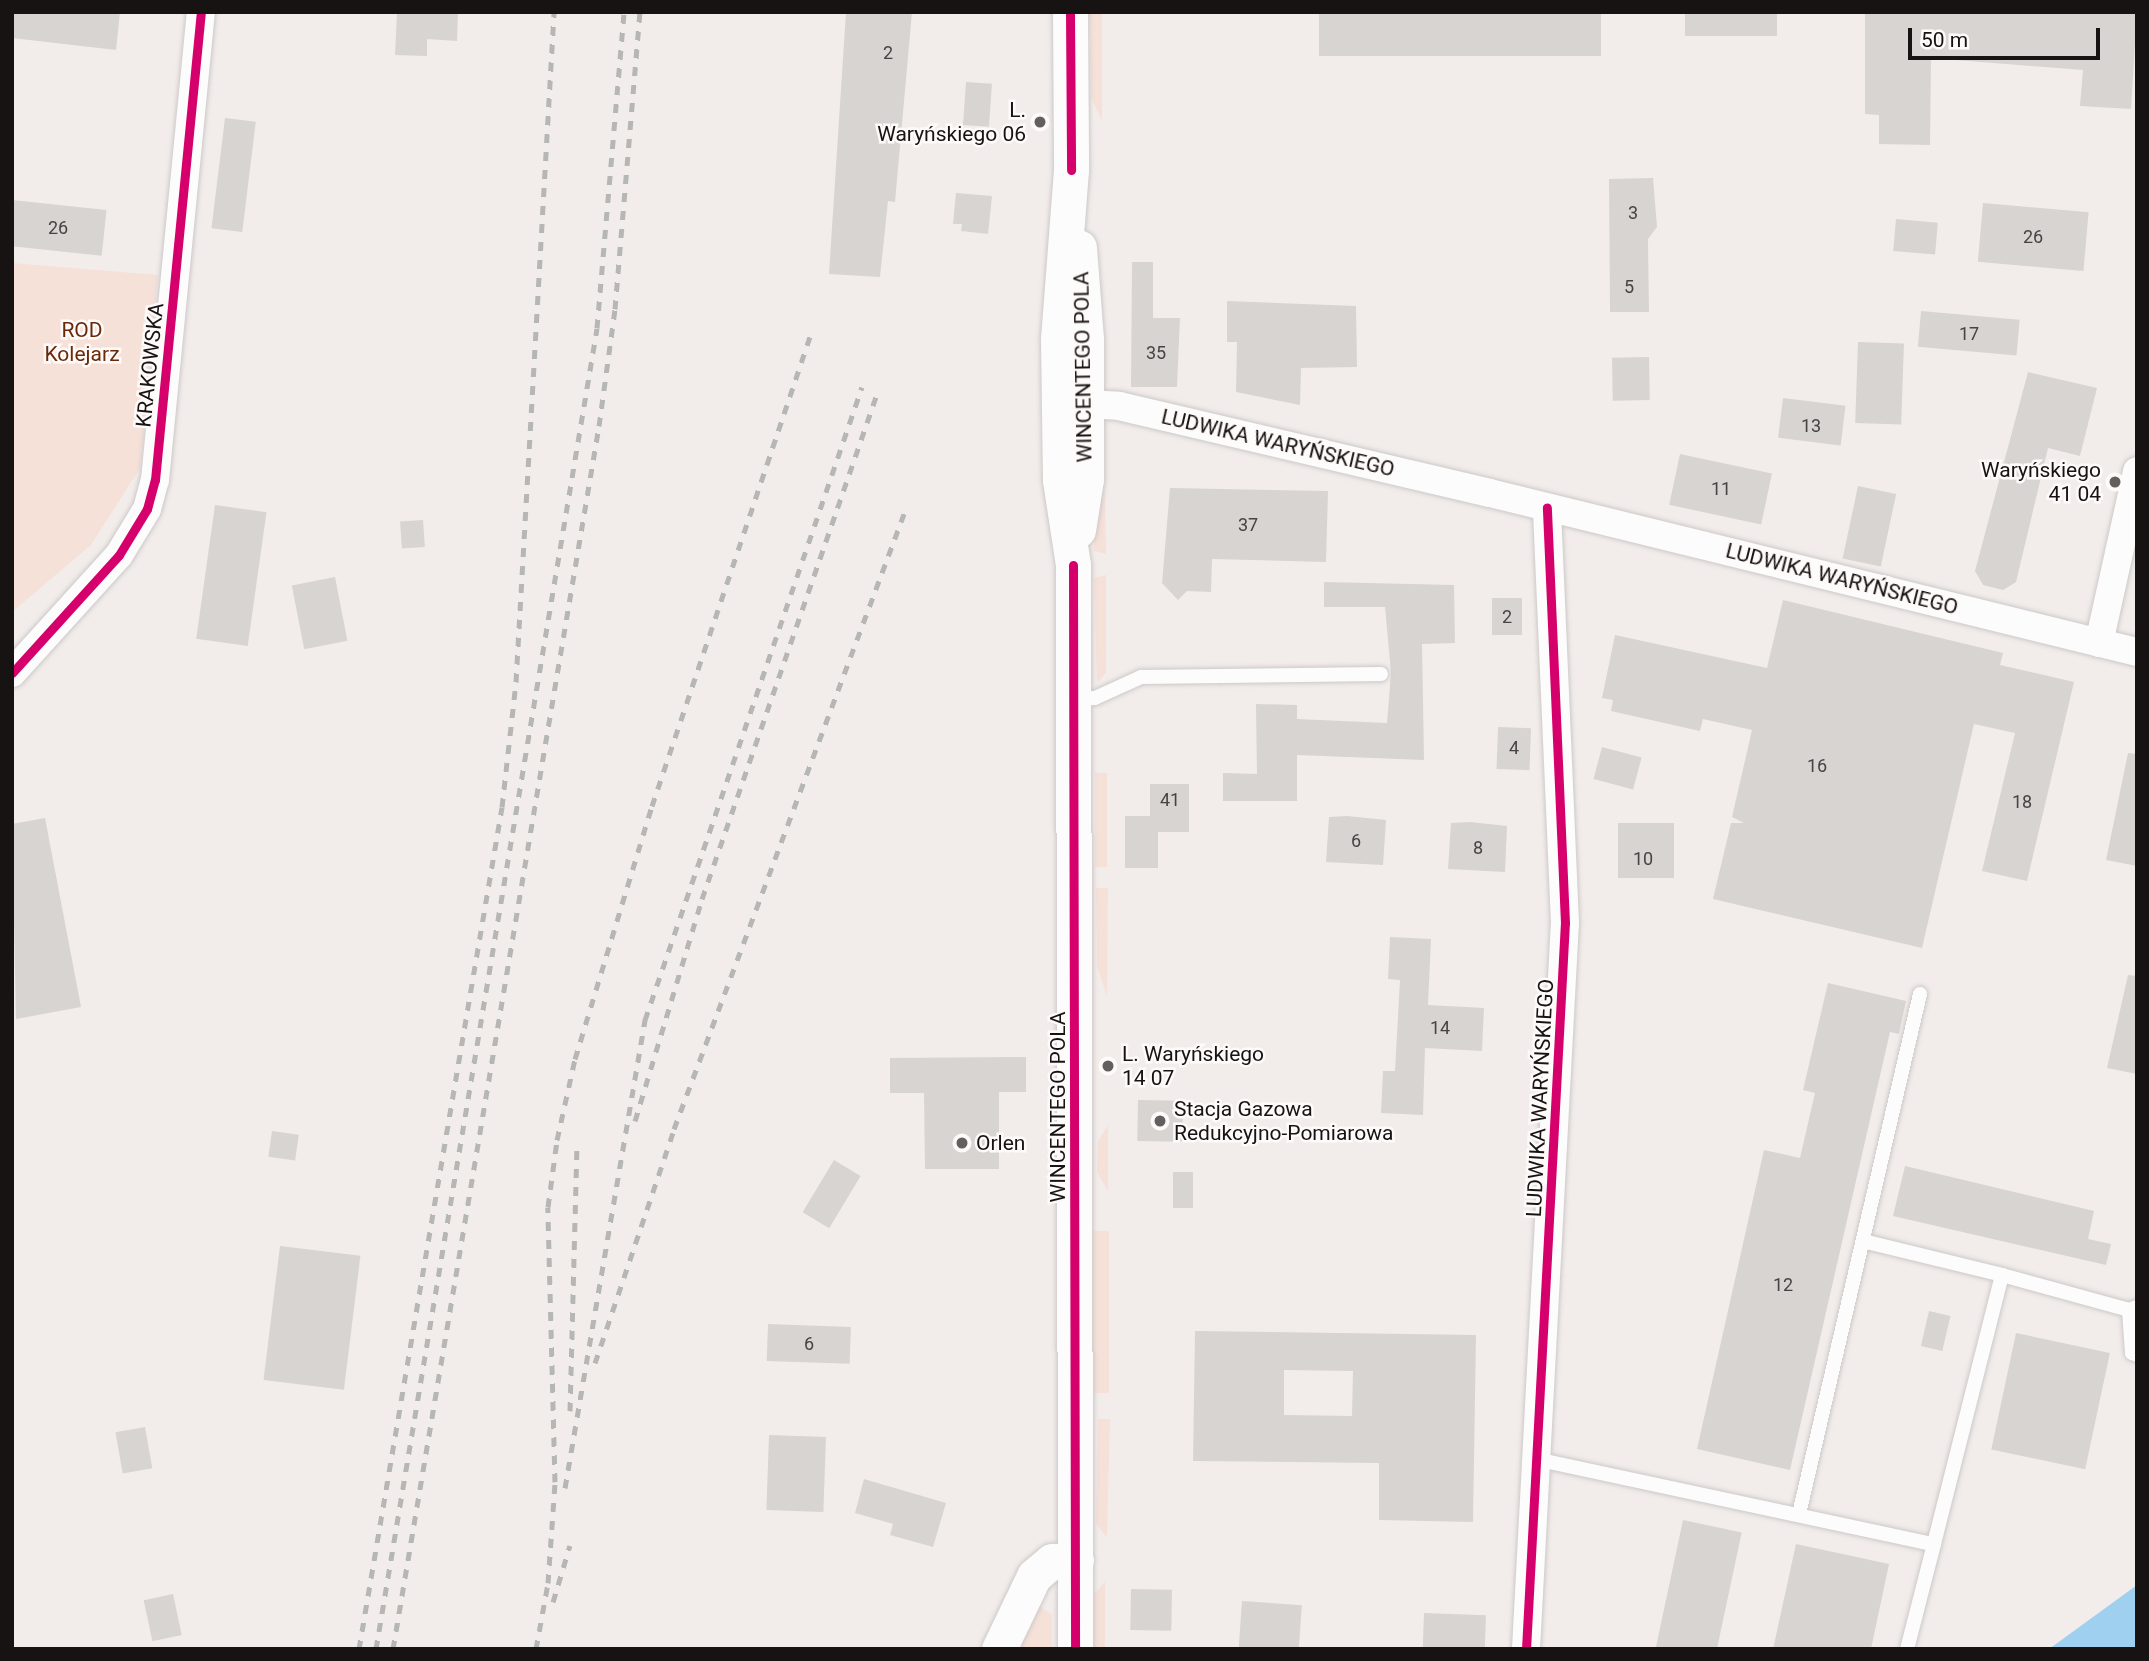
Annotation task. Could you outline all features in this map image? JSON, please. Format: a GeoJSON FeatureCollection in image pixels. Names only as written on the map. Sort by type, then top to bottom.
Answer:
{"type":"FeatureCollection","features":[{"type":"Feature","properties":{"kind":"street","name":"KRAKOWSKA"},"geometry":{"type":"LineString","coordinates":[[12,673],[119,555],[150,499],[201,12]]}},
{"type":"Feature","properties":{"kind":"street","name":"WINCENTEGO POLA"},"geometry":{"type":"LineString","coordinates":[[1070,12],[1070,170],[1060,278],[1059,379],[1060,480],[1073,565],[1075,1649]]}},
{"type":"Feature","properties":{"kind":"street","name":"WINCENTEGO POLA"},"geometry":{"type":"LineString","coordinates":[[1070,170],[1084,297],[1086,479],[1073,565]]}},
{"type":"Feature","properties":{"kind":"street"},"geometry":{"type":"LineString","coordinates":[[1059,379],[1085,404]]}},
{"type":"Feature","properties":{"kind":"street","name":"LUDWIKA WARYŃSKIEGO"},"geometry":{"type":"LineString","coordinates":[[1085,404],[1119,406],[1547,507],[2137,652]]}},
{"type":"Feature","properties":{"kind":"street"},"geometry":{"type":"LineString","coordinates":[[2099,643],[2137,471]]}},
{"type":"Feature","properties":{"kind":"street","name":"LUDWIKA WARYŃSKIEGO"},"geometry":{"type":"LineString","coordinates":[[1526,1649],[1565,923],[1547,507]]}},
{"type":"Feature","properties":{"kind":"street"},"geometry":{"type":"LineString","coordinates":[[999,1649],[1034,1576],[1052,1561],[1076,1560]]}},
{"type":"Feature","properties":{"kind":"lane"},"geometry":{"type":"LineString","coordinates":[[1074,699],[1095,698],[1141,677],[1381,674]]}},
{"type":"Feature","properties":{"kind":"lane"},"geometry":{"type":"LineString","coordinates":[[1799,1514],[1920,994]]}},
{"type":"Feature","properties":{"kind":"lane"},"geometry":{"type":"LineString","coordinates":[[1863,1241],[2133,1308],[2132,1353],[2137,1354]]}},
{"type":"Feature","properties":{"kind":"lane"},"geometry":{"type":"LineString","coordinates":[[1907,1649],[2002,1275]]}},
{"type":"Feature","properties":{"kind":"lane"},"geometry":{"type":"LineString","coordinates":[[1536,1459],[1934,1544]]}},
{"type":"Feature","properties":{"kind":"green space"},"geometry":{"type":"Polygon","coordinates":[[[1090,12],[1102,12],[1102,121],[1091,98],[1090,12]]]}},
{"type":"Feature","properties":{"kind":"green space","name":"ROD Kolejarz"},"geometry":{"type":"Polygon","coordinates":[[[12,263],[158,275],[140,468],[91,545],[12,612],[12,263]]]}},
{"type":"Feature","properties":{"kind":"green space"},"geometry":{"type":"Polygon","coordinates":[[[1105,491],[1106,554],[1094,551],[1093,498],[1105,491]]]}},
{"type":"Feature","properties":{"kind":"green space"},"geometry":{"type":"Polygon","coordinates":[[[1106,575],[1106,673],[1097,683],[1094,578],[1106,575]]]}},
{"type":"Feature","properties":{"kind":"green space"},"geometry":{"type":"Polygon","coordinates":[[[1095,773],[1107,773],[1107,867],[1095,867],[1095,773]]]}},
{"type":"Feature","properties":{"kind":"green space"},"geometry":{"type":"Polygon","coordinates":[[[1096,888],[1108,888],[1107,996],[1097,966],[1096,888]]]}},
{"type":"Feature","properties":{"kind":"green space"},"geometry":{"type":"Polygon","coordinates":[[[1108,1125],[1108,1191],[1097,1172],[1098,1141],[1108,1125]]]}},
{"type":"Feature","properties":{"kind":"green space"},"geometry":{"type":"Polygon","coordinates":[[[1091,1231],[1109,1231],[1109,1393],[1091,1393],[1091,1231]]]}},
{"type":"Feature","properties":{"kind":"green space"},"geometry":{"type":"Polygon","coordinates":[[[1098,1419],[1110,1419],[1107,1538],[1096,1523],[1098,1419]]]}},
{"type":"Feature","properties":{"kind":"green space"},"geometry":{"type":"Polygon","coordinates":[[[1105,1582],[1105,1649],[1094,1649],[1094,1594],[1105,1582]]]}},
{"type":"Feature","properties":{"kind":"green space"},"geometry":{"type":"Polygon","coordinates":[[[1039,1606],[1052,1614],[1052,1649],[1015,1649],[1039,1606]]]}},
{"type":"Feature","properties":{"kind":"water"},"geometry":{"type":"Polygon","coordinates":[[[2137,1585],[2137,1649],[2049,1649],[2137,1585]]]}},
{"type":"Feature","properties":{"kind":"building"},"geometry":{"type":"Polygon","coordinates":[[[12,12],[120,12],[116,50],[12,38],[12,12]]]}},
{"type":"Feature","properties":{"kind":"building"},"geometry":{"type":"Polygon","coordinates":[[[397,12],[458,12],[457,41],[427,39],[427,56],[395,55],[397,12]]]}},
{"type":"Feature","properties":{"kind":"building"},"geometry":{"type":"Polygon","coordinates":[[[846,12],[912,12],[895,202],[888,201],[880,277],[829,274],[846,12]]]}},
{"type":"Feature","properties":{"kind":"building"},"geometry":{"type":"Polygon","coordinates":[[[1319,12],[1601,12],[1601,56],[1319,56],[1319,12]]]}},
{"type":"Feature","properties":{"kind":"building"},"geometry":{"type":"Polygon","coordinates":[[[1685,12],[1777,12],[1777,36],[1685,36],[1685,12]]]}},
{"type":"Feature","properties":{"kind":"building"},"geometry":{"type":"Polygon","coordinates":[[[1865,12],[2137,12],[2131,109],[2080,106],[2083,70],[1931,58],[1930,145],[1879,144],[1879,115],[1865,114],[1865,12]]]}},
{"type":"Feature","properties":{"kind":"building"},"geometry":{"type":"Polygon","coordinates":[[[966,82],[992,84],[989,127],[963,125],[966,82]]]}},
{"type":"Feature","properties":{"kind":"building"},"geometry":{"type":"Polygon","coordinates":[[[225,118],[256,122],[242,232],[211,228],[225,118]]]}},
{"type":"Feature","properties":{"kind":"building"},"geometry":{"type":"Polygon","coordinates":[[[1653,178],[1657,227],[1648,239],[1649,312],[1610,312],[1609,179],[1653,178]]]}},
{"type":"Feature","properties":{"kind":"building"},"geometry":{"type":"Polygon","coordinates":[[[956,193],[992,196],[988,234],[961,231],[962,224],[953,224],[956,193]]]}},
{"type":"Feature","properties":{"kind":"building"},"geometry":{"type":"Polygon","coordinates":[[[12,200],[106,210],[102,256],[12,246],[12,200]]]}},
{"type":"Feature","properties":{"kind":"building"},"geometry":{"type":"Polygon","coordinates":[[[1983,203],[2089,212],[2083,271],[1978,262],[1983,203]]]}},
{"type":"Feature","properties":{"kind":"building"},"geometry":{"type":"Polygon","coordinates":[[[1896,219],[1938,223],[1935,255],[1893,251],[1896,219]]]}},
{"type":"Feature","properties":{"kind":"building"},"geometry":{"type":"Polygon","coordinates":[[[1132,262],[1153,262],[1153,318],[1180,318],[1177,387],[1131,387],[1132,262]]]}},
{"type":"Feature","properties":{"kind":"building"},"geometry":{"type":"Polygon","coordinates":[[[1227,301],[1356,306],[1357,367],[1301,368],[1300,405],[1236,392],[1237,342],[1227,342],[1227,301]]]}},
{"type":"Feature","properties":{"kind":"building"},"geometry":{"type":"Polygon","coordinates":[[[1921,311],[2020,320],[2016,355],[1918,347],[1921,311]]]}},
{"type":"Feature","properties":{"kind":"building"},"geometry":{"type":"Polygon","coordinates":[[[1858,342],[1904,344],[1901,425],[1855,423],[1858,342]]]}},
{"type":"Feature","properties":{"kind":"building"},"geometry":{"type":"Polygon","coordinates":[[[1649,357],[1650,400],[1613,401],[1612,358],[1649,357]]]}},
{"type":"Feature","properties":{"kind":"building"},"geometry":{"type":"Polygon","coordinates":[[[2028,372],[2097,388],[2080,456],[2048,448],[2016,582],[2003,590],[1983,585],[1975,571],[2028,372]]]}},
{"type":"Feature","properties":{"kind":"building"},"geometry":{"type":"Polygon","coordinates":[[[1783,398],[1846,406],[1841,445],[1778,438],[1783,398]]]}},
{"type":"Feature","properties":{"kind":"building"},"geometry":{"type":"Polygon","coordinates":[[[1680,454],[1772,474],[1761,524],[1669,505],[1680,454]]]}},
{"type":"Feature","properties":{"kind":"building"},"geometry":{"type":"Polygon","coordinates":[[[1858,486],[1896,494],[1881,566],[1843,558],[1858,486]]]}},
{"type":"Feature","properties":{"kind":"building"},"geometry":{"type":"Polygon","coordinates":[[[1170,488],[1328,491],[1326,562],[1212,559],[1211,592],[1187,591],[1178,600],[1162,583],[1170,488]]]}},
{"type":"Feature","properties":{"kind":"building"},"geometry":{"type":"Polygon","coordinates":[[[215,505],[266,512],[248,646],[196,639],[215,505]]]}},
{"type":"Feature","properties":{"kind":"building"},"geometry":{"type":"Polygon","coordinates":[[[423,520],[425,547],[402,549],[400,522],[423,520]]]}},
{"type":"Feature","properties":{"kind":"building"},"geometry":{"type":"Polygon","coordinates":[[[335,577],[347,641],[304,649],[292,585],[335,577]]]}},
{"type":"Feature","properties":{"kind":"building"},"geometry":{"type":"Polygon","coordinates":[[[1324,582],[1454,585],[1455,643],[1422,644],[1424,760],[1297,755],[1297,801],[1223,801],[1223,773],[1257,774],[1256,704],[1297,705],[1297,719],[1387,723],[1391,673],[1385,607],[1324,607],[1324,582]]]}},
{"type":"Feature","properties":{"kind":"building"},"geometry":{"type":"Polygon","coordinates":[[[1492,598],[1522,598],[1522,635],[1492,635],[1492,598]]]}},
{"type":"Feature","properties":{"kind":"building"},"geometry":{"type":"Polygon","coordinates":[[[1783,600],[2003,653],[2000,665],[2074,682],[2027,881],[1982,871],[2015,733],[1974,724],[1922,948],[1713,899],[1731,823],[1744,823],[1732,817],[1752,730],[1703,719],[1700,731],[1611,711],[1613,700],[1602,698],[1615,635],[1767,668],[1783,600]]]}},
{"type":"Feature","properties":{"kind":"building"},"geometry":{"type":"Polygon","coordinates":[[[1498,727],[1531,728],[1530,770],[1497,769],[1498,727]]]}},
{"type":"Feature","properties":{"kind":"building"},"geometry":{"type":"Polygon","coordinates":[[[1602,747],[1642,758],[1633,789],[1593,779],[1602,747]]]}},
{"type":"Feature","properties":{"kind":"building"},"geometry":{"type":"Polygon","coordinates":[[[2128,753],[2137,754],[2137,866],[2106,860],[2128,753]]]}},
{"type":"Feature","properties":{"kind":"building"},"geometry":{"type":"Polygon","coordinates":[[[1150,784],[1189,784],[1189,832],[1158,832],[1158,868],[1125,868],[1125,816],[1150,816],[1150,784]]]}},
{"type":"Feature","properties":{"kind":"building"},"geometry":{"type":"Polygon","coordinates":[[[1329,817],[1386,820],[1383,865],[1326,862],[1329,817]]]}},
{"type":"Feature","properties":{"kind":"building"},"geometry":{"type":"Polygon","coordinates":[[[45,818],[81,1007],[16,1019],[12,824],[45,818]]]}},
{"type":"Feature","properties":{"kind":"building"},"geometry":{"type":"Polygon","coordinates":[[[1451,823],[1507,826],[1505,872],[1448,869],[1451,823]]]}},
{"type":"Feature","properties":{"kind":"building"},"geometry":{"type":"Polygon","coordinates":[[[1618,823],[1674,823],[1674,878],[1618,878],[1618,823]]]}},
{"type":"Feature","properties":{"kind":"building"},"geometry":{"type":"Polygon","coordinates":[[[1390,937],[1431,939],[1428,1005],[1484,1008],[1482,1051],[1425,1048],[1423,1115],[1381,1113],[1383,1071],[1395,1071],[1400,980],[1388,979],[1390,937]]]}},
{"type":"Feature","properties":{"kind":"building"},"geometry":{"type":"Polygon","coordinates":[[[2128,975],[2137,976],[2137,1074],[2107,1068],[2128,975]]]}},
{"type":"Feature","properties":{"kind":"building"},"geometry":{"type":"Polygon","coordinates":[[[1828,983],[1906,1001],[1899,1034],[1890,1032],[1790,1470],[1697,1449],[1764,1150],[1800,1158],[1815,1093],[1803,1090],[1828,983]]]}},
{"type":"Feature","properties":{"kind":"building"},"geometry":{"type":"Polygon","coordinates":[[[1026,1057],[1026,1092],[999,1092],[999,1169],[925,1169],[924,1093],[890,1093],[890,1058],[1026,1057]]]}},
{"type":"Feature","properties":{"kind":"building","name":"Stacja Gazowa Redukcyjno-Pomiarowa"},"geometry":{"type":"Polygon","coordinates":[[[1138,1100],[1183,1101],[1182,1142],[1137,1141],[1138,1100]]]}},
{"type":"Feature","properties":{"kind":"building"},"geometry":{"type":"Polygon","coordinates":[[[272,1131],[299,1135],[295,1161],[268,1157],[272,1131]]]}},
{"type":"Feature","properties":{"kind":"building"},"geometry":{"type":"Polygon","coordinates":[[[834,1160],[861,1176],[829,1228],[803,1212],[834,1160]]]}},
{"type":"Feature","properties":{"kind":"building"},"geometry":{"type":"Polygon","coordinates":[[[1905,1166],[2094,1211],[2088,1239],[2111,1244],[2106,1265],[1893,1216],[1905,1166]]]}},
{"type":"Feature","properties":{"kind":"building"},"geometry":{"type":"Polygon","coordinates":[[[1173,1172],[1193,1172],[1193,1208],[1173,1208],[1173,1172]]]}},
{"type":"Feature","properties":{"kind":"building"},"geometry":{"type":"Polygon","coordinates":[[[280,1246],[360,1256],[344,1390],[264,1380],[280,1246]]]}},
{"type":"Feature","properties":{"kind":"building"},"geometry":{"type":"Polygon","coordinates":[[[1929,1311],[1950,1316],[1942,1351],[1921,1346],[1929,1311]]]}},
{"type":"Feature","properties":{"kind":"building"},"geometry":{"type":"Polygon","coordinates":[[[768,1324],[851,1327],[850,1364],[767,1361],[768,1324]]]}},
{"type":"Feature","properties":{"kind":"building"},"geometry":{"type":"Polygon","coordinates":[[[1195,1331],[1476,1335],[1473,1522],[1379,1520],[1379,1463],[1193,1461],[1195,1331]],[[1284,1370],[1284,1415],[1352,1416],[1353,1371],[1284,1370]]]}},
{"type":"Feature","properties":{"kind":"building"},"geometry":{"type":"Polygon","coordinates":[[[2016,1333],[2110,1353],[2085,1469],[1991,1449],[2016,1333]]]}},
{"type":"Feature","properties":{"kind":"building"},"geometry":{"type":"Polygon","coordinates":[[[145,1427],[152,1468],[123,1474],[115,1432],[145,1427]]]}},
{"type":"Feature","properties":{"kind":"building"},"geometry":{"type":"Polygon","coordinates":[[[769,1435],[826,1437],[823,1512],[766,1510],[769,1435]]]}},
{"type":"Feature","properties":{"kind":"building"},"geometry":{"type":"Polygon","coordinates":[[[864,1479],[946,1503],[933,1547],[890,1535],[893,1524],[855,1513],[864,1479]]]}},
{"type":"Feature","properties":{"kind":"building"},"geometry":{"type":"Polygon","coordinates":[[[1683,1520],[1742,1532],[1717,1649],[1656,1649],[1683,1520]]]}},
{"type":"Feature","properties":{"kind":"building"},"geometry":{"type":"Polygon","coordinates":[[[1796,1544],[1889,1564],[1871,1649],[1773,1649],[1796,1544]]]}},
{"type":"Feature","properties":{"kind":"building"},"geometry":{"type":"Polygon","coordinates":[[[1131,1589],[1172,1590],[1171,1631],[1130,1630],[1131,1589]]]}},
{"type":"Feature","properties":{"kind":"building"},"geometry":{"type":"Polygon","coordinates":[[[173,1594],[182,1635],[152,1641],[144,1600],[173,1594]]]}},
{"type":"Feature","properties":{"kind":"building"},"geometry":{"type":"Polygon","coordinates":[[[1242,1601],[1302,1605],[1299,1649],[1239,1649],[1242,1601]]]}},
{"type":"Feature","properties":{"kind":"building"},"geometry":{"type":"Polygon","coordinates":[[[1424,1613],[1486,1615],[1485,1649],[1423,1649],[1424,1613]]]}},
{"type":"Feature","properties":{"kind":"railway"},"geometry":{"type":"LineString","coordinates":[[359,1649],[502,807],[516,682],[554,12]]}},
{"type":"Feature","properties":{"kind":"railway"},"geometry":{"type":"LineString","coordinates":[[376,1649],[597,328],[624,12]]}},
{"type":"Feature","properties":{"kind":"railway"},"geometry":{"type":"LineString","coordinates":[[393,1649],[599,426],[615,309],[640,12]]}},
{"type":"Feature","properties":{"kind":"railway"},"geometry":{"type":"LineString","coordinates":[[536,1649],[548,1583],[555,1482],[548,1207],[557,1140],[575,1059],[652,806],[811,334]]}},
{"type":"Feature","properties":{"kind":"railway"},"geometry":{"type":"LineString","coordinates":[[565,1488],[645,1020],[862,387]]}},
{"type":"Feature","properties":{"kind":"railway"},"geometry":{"type":"LineString","coordinates":[[635,1121],[702,899],[877,394]]}},
{"type":"Feature","properties":{"kind":"railway"},"geometry":{"type":"LineString","coordinates":[[595,1363],[674,1129],[905,511]]}},
{"type":"Feature","properties":{"kind":"railway"},"geometry":{"type":"LineString","coordinates":[[570,1411],[577,1148]]}},
{"type":"Feature","properties":{"kind":"railway"},"geometry":{"type":"LineString","coordinates":[[553,1602],[570,1545]]}},
{"type":"Feature","properties":{"kind":"cycle path"},"geometry":{"type":"LineString","coordinates":[[12,673],[119,555],[147,509],[155,480],[201,12]]}},
{"type":"Feature","properties":{"kind":"cycle path"},"geometry":{"type":"LineString","coordinates":[[1070,12],[1071,170]]}},
{"type":"Feature","properties":{"kind":"cycle path"},"geometry":{"type":"LineString","coordinates":[[1526,1649],[1565,923],[1547,507]]}},
{"type":"Feature","properties":{"kind":"cycle path"},"geometry":{"type":"LineString","coordinates":[[1073,565],[1075,1649]]}},
{"type":"Feature","properties":{"kind":"place","name":"L. Waryńskiego 06"},"geometry":{"type":"Point","coordinates":[1040,122]}},
{"type":"Feature","properties":{"kind":"place","name":"Waryńskiego 41 04"},"geometry":{"type":"Point","coordinates":[2115,482]}},
{"type":"Feature","properties":{"kind":"place","name":"L. Waryńskiego 14 07"},"geometry":{"type":"Point","coordinates":[1108,1066]}},
{"type":"Feature","properties":{"kind":"place","name":"Stacja Gazowa Redukcyjno-Pomiarowa"},"geometry":{"type":"Point","coordinates":[1160,1121]}},
{"type":"Feature","properties":{"kind":"place","name":"Orlen"},"geometry":{"type":"Point","coordinates":[962,1143]}}]}
